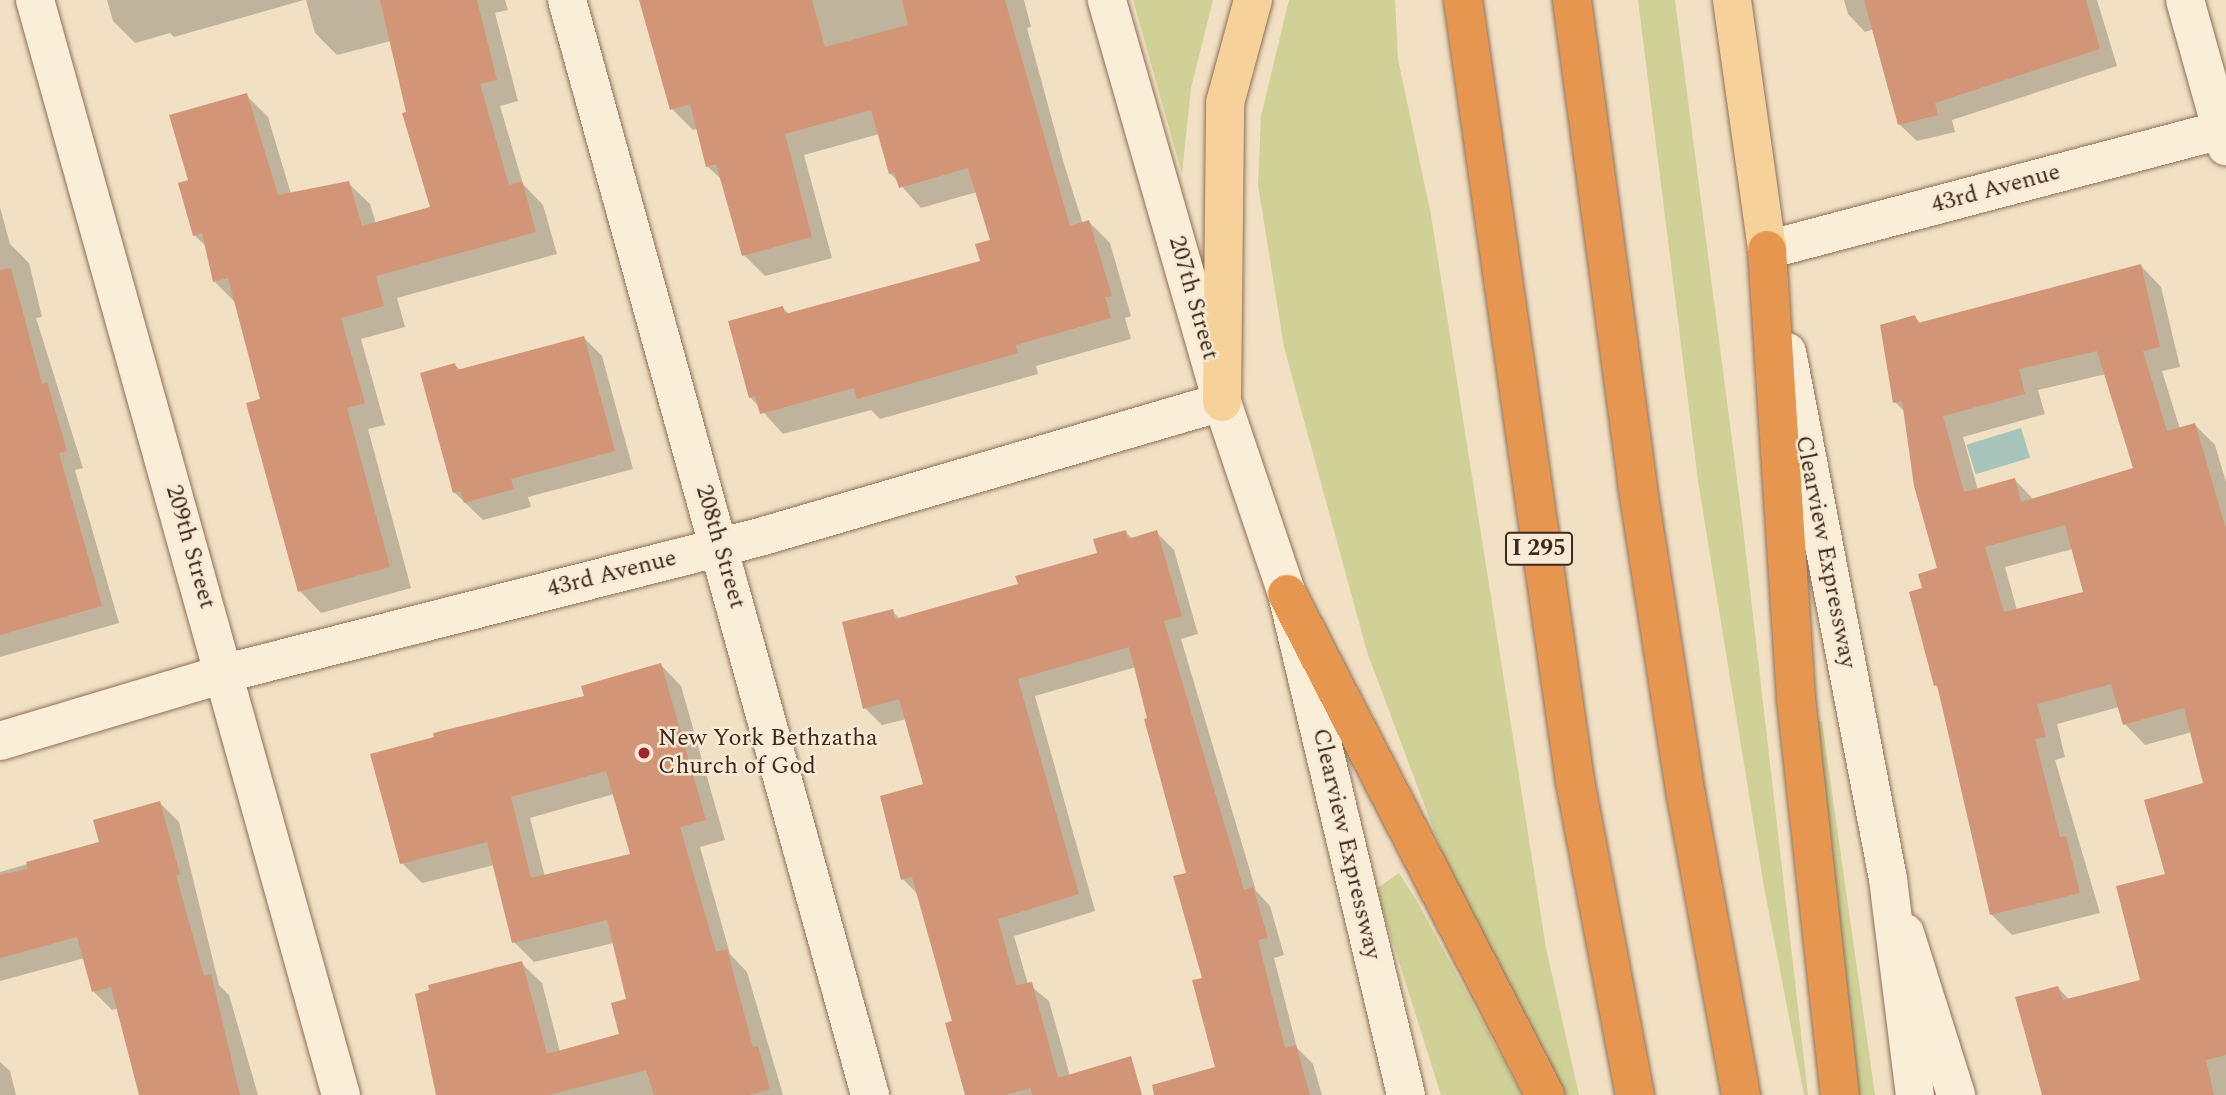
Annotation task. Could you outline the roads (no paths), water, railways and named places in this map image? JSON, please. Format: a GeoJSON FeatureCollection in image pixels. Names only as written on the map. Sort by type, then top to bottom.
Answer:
{"type":"FeatureCollection","features":[{"type":"Feature","properties":{"kind":"highway","name":"I 295"},"geometry":{"type":"LineString","coordinates":[[1463,0],[1575,781],[1635,1095]]}},
{"type":"Feature","properties":{"kind":"highway"},"geometry":{"type":"LineString","coordinates":[[1572,0],[1637,483],[1686,795],[1741,1095]]}},
{"type":"Feature","properties":{"kind":"highway"},"geometry":{"type":"LineString","coordinates":[[1767,250],[1796,698],[1840,1095]]}},
{"type":"Feature","properties":{"kind":"highway"},"geometry":{"type":"LineString","coordinates":[[1287,594],[1545,1095]]}},
{"type":"Feature","properties":{"kind":"main road"},"geometry":{"type":"LineString","coordinates":[[1222,402],[1225,103],[1253,0]]}},
{"type":"Feature","properties":{"kind":"main road","name":"Clearview Expressway"},"geometry":{"type":"LineString","coordinates":[[1732,0],[1767,250]]}},
{"type":"Feature","properties":{"kind":"street","name":"209th Street"},"geometry":{"type":"LineString","coordinates":[[35,0],[226,673],[341,1095]]}},
{"type":"Feature","properties":{"kind":"street","name":"208th Street"},"geometry":{"type":"LineString","coordinates":[[567,0],[870,1095]]}},
{"type":"Feature","properties":{"kind":"street","name":"207th Street"},"geometry":{"type":"LineString","coordinates":[[1107,0],[1222,402],[1287,594]]}},
{"type":"Feature","properties":{"kind":"street"},"geometry":{"type":"LineString","coordinates":[[2186,0],[2225,135]]}},
{"type":"Feature","properties":{"kind":"street","name":"43rd Avenue"},"geometry":{"type":"LineString","coordinates":[[1767,250],[2225,135]]}},
{"type":"Feature","properties":{"kind":"street","name":"Clearview Expressway"},"geometry":{"type":"LineString","coordinates":[[1767,250],[1888,880],[1956,1095]]}},
{"type":"Feature","properties":{"kind":"street","name":"43rd Avenue"},"geometry":{"type":"LineString","coordinates":[[0,741],[226,673],[720,546],[1222,402]]}},
{"type":"Feature","properties":{"kind":"street","name":"Clearview Expressway"},"geometry":{"type":"LineString","coordinates":[[1287,594],[1406,1095]]}},
{"type":"Feature","properties":{"kind":"street"},"geometry":{"type":"LineString","coordinates":[[1888,880],[1914,1095]]}},
{"type":"Feature","properties":{"kind":"water"},"geometry":{"type":"Polygon","coordinates":[[[2021,428],[2030,458],[1976,474],[1966,445],[2021,428]]]}},
{"type":"Feature","properties":{"kind":"place","name":"New York Bethzatha Church of God"},"geometry":{"type":"Point","coordinates":[644,753]}}]}
